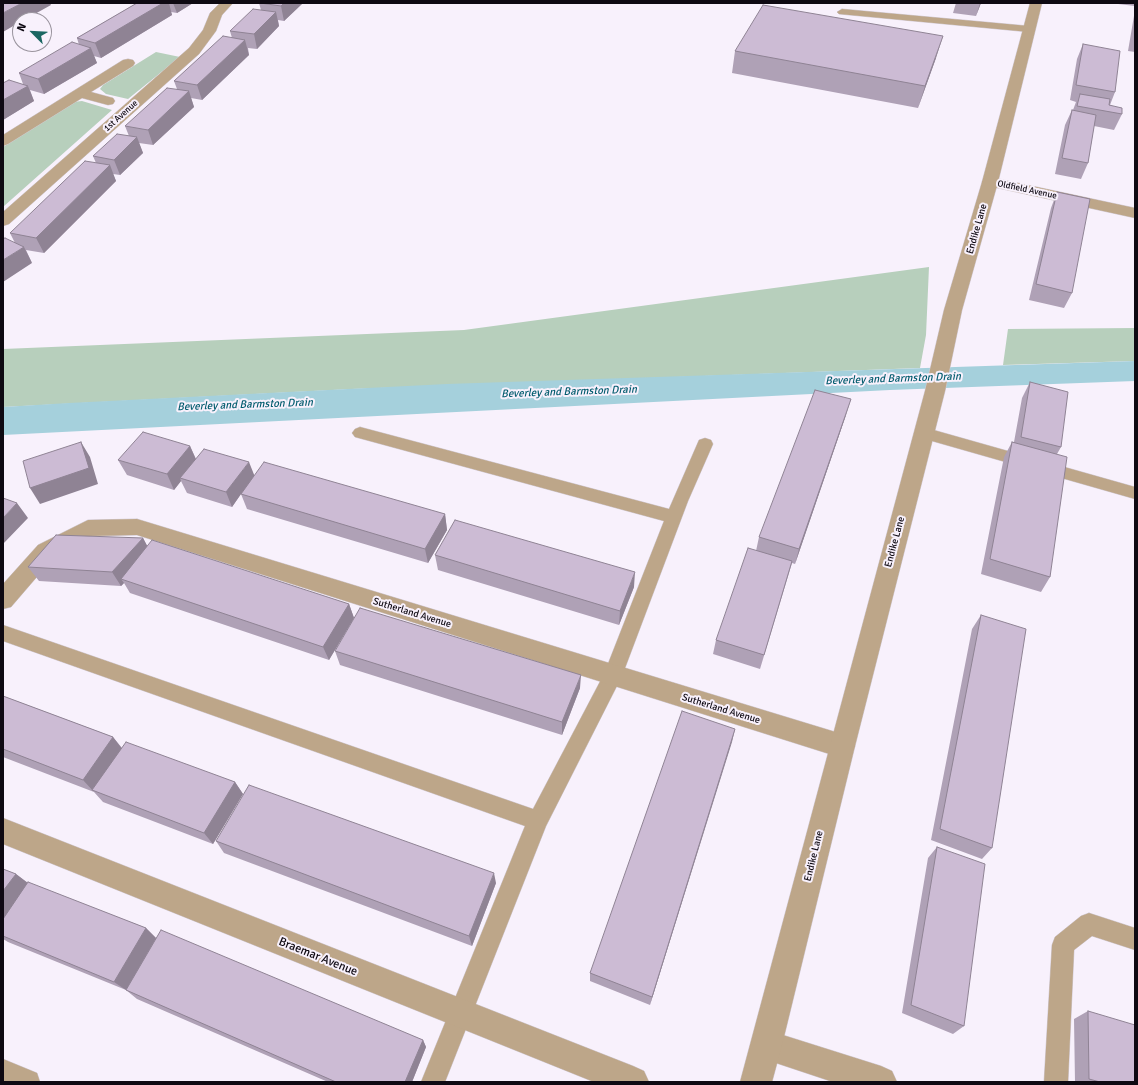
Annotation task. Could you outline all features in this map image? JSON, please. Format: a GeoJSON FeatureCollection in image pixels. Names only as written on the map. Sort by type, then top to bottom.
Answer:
{"type":"FeatureCollection","features":[{"type":"Feature","properties":{"kind":"street","name":"1st Avenue"},"geometry":{"type":"LineString","coordinates":[[3,221],[194,51],[209,31],[216,13],[227,3]]}},
{"type":"Feature","properties":{"kind":"street","name":"Endike Lane"},"geometry":{"type":"LineString","coordinates":[[756,1082],[935,391],[953,310],[990,182],[1036,3]]}},
{"type":"Feature","properties":{"kind":"street"},"geometry":{"type":"LineString","coordinates":[[3,141],[128,63]]}},
{"type":"Feature","properties":{"kind":"street","name":"1st Avenue"},"geometry":{"type":"LineString","coordinates":[[79,93],[108,101]]}},
{"type":"Feature","properties":{"kind":"street","name":"Oldfield Avenue"},"geometry":{"type":"LineString","coordinates":[[990,182],[1135,213]]}},
{"type":"Feature","properties":{"kind":"street","name":"Sutherland Avenue"},"geometry":{"type":"LineString","coordinates":[[3,600],[46,551],[88,528],[137,528],[842,746]]}},
{"type":"Feature","properties":{"kind":"street","name":"Braemar Avenue"},"geometry":{"type":"LineString","coordinates":[[3,831],[633,1082]]}},
{"type":"Feature","properties":{"kind":"street"},"geometry":{"type":"LineString","coordinates":[[767,1044],[881,1082]]}},
{"type":"Feature","properties":{"kind":"lane"},"geometry":{"type":"LineString","coordinates":[[842,12],[1029,29]]}},
{"type":"Feature","properties":{"kind":"lane"},"geometry":{"type":"LineString","coordinates":[[360,433],[675,517]]}},
{"type":"Feature","properties":{"kind":"lane"},"geometry":{"type":"LineString","coordinates":[[923,433],[1135,493]]}},
{"type":"Feature","properties":{"kind":"lane"},"geometry":{"type":"LineString","coordinates":[[433,1082],[538,822],[613,676],[680,501],[705,444]]}},
{"type":"Feature","properties":{"kind":"lane"},"geometry":{"type":"LineString","coordinates":[[3,633],[538,822]]}},
{"type":"Feature","properties":{"kind":"lane"},"geometry":{"type":"LineString","coordinates":[[1056,1082],[1063,945],[1089,924],[1135,938]]}},
{"type":"Feature","properties":{"kind":"lane"},"geometry":{"type":"LineString","coordinates":[[3,1070],[28,1082]]}},
{"type":"Feature","properties":{"kind":"green space"},"geometry":{"type":"Polygon","coordinates":[[[156,52],[180,57],[128,99],[106,94],[100,89],[103,85],[156,52]]]}},
{"type":"Feature","properties":{"kind":"green space"},"geometry":{"type":"Polygon","coordinates":[[[82,101],[112,110],[3,207],[3,147],[73,102],[82,101]]]}},
{"type":"Feature","properties":{"kind":"green space"},"geometry":{"type":"Polygon","coordinates":[[[929,267],[926,335],[920,368],[352,389],[3,407],[3,349],[464,330],[929,267]]]}},
{"type":"Feature","properties":{"kind":"green space"},"geometry":{"type":"Polygon","coordinates":[[[1135,328],[1135,361],[1003,365],[1008,329],[1135,328]]]}},
{"type":"Feature","properties":{"kind":"water","name":"Beverley and Barmston Drain"},"geometry":{"type":"Polygon","coordinates":[[[1135,361],[1135,381],[890,390],[3,435],[3,407],[447,384],[1135,361]]]}},
{"type":"Feature","properties":{"kind":"building"},"geometry":{"type":"Polygon","coordinates":[[[3,3],[22,3],[3,13],[3,3]]]}},
{"type":"Feature","properties":{"kind":"building"},"geometry":{"type":"Polygon","coordinates":[[[137,3],[163,3],[95,43],[77,38],[137,3]]]}},
{"type":"Feature","properties":{"kind":"building"},"geometry":{"type":"Polygon","coordinates":[[[260,3],[284,3],[281,6],[260,3]]]}},
{"type":"Feature","properties":{"kind":"building"},"geometry":{"type":"Polygon","coordinates":[[[763,5],[943,36],[925,86],[735,51],[763,5]]]}},
{"type":"Feature","properties":{"kind":"building"},"geometry":{"type":"Polygon","coordinates":[[[253,9],[276,12],[254,34],[230,31],[253,9]]]}},
{"type":"Feature","properties":{"kind":"building"},"geometry":{"type":"Polygon","coordinates":[[[223,36],[245,40],[197,85],[174,81],[223,36]]]}},
{"type":"Feature","properties":{"kind":"building"},"geometry":{"type":"Polygon","coordinates":[[[72,42],[91,48],[38,79],[19,73],[72,42]]]}},
{"type":"Feature","properties":{"kind":"building"},"geometry":{"type":"Polygon","coordinates":[[[1083,44],[1120,51],[1115,92],[1076,85],[1083,44]]]}},
{"type":"Feature","properties":{"kind":"building"},"geometry":{"type":"Polygon","coordinates":[[[9,80],[28,86],[3,100],[3,83],[9,80]]]}},
{"type":"Feature","properties":{"kind":"building"},"geometry":{"type":"Polygon","coordinates":[[[167,88],[189,91],[148,130],[125,126],[167,88]]]}},
{"type":"Feature","properties":{"kind":"building"},"geometry":{"type":"Polygon","coordinates":[[[1080,94],[1110,99],[1109,105],[1122,108],[1122,114],[1077,106],[1080,94]]]}},
{"type":"Feature","properties":{"kind":"building"},"geometry":{"type":"Polygon","coordinates":[[[1072,110],[1096,115],[1088,163],[1062,158],[1072,110]]]}},
{"type":"Feature","properties":{"kind":"building"},"geometry":{"type":"Polygon","coordinates":[[[117,134],[137,137],[114,160],[93,156],[117,134]]]}},
{"type":"Feature","properties":{"kind":"building"},"geometry":{"type":"Polygon","coordinates":[[[85,161],[110,165],[36,238],[10,233],[85,161]]]}},
{"type":"Feature","properties":{"kind":"building"},"geometry":{"type":"Polygon","coordinates":[[[1057,192],[1090,199],[1072,293],[1036,284],[1057,192]]]}},
{"type":"Feature","properties":{"kind":"building"},"geometry":{"type":"Polygon","coordinates":[[[5,238],[24,247],[3,260],[3,239],[5,238]]]}},
{"type":"Feature","properties":{"kind":"building"},"geometry":{"type":"Polygon","coordinates":[[[1030,382],[1068,392],[1061,447],[1021,437],[1030,382]]]}},
{"type":"Feature","properties":{"kind":"building"},"geometry":{"type":"Polygon","coordinates":[[[815,390],[851,399],[799,549],[759,537],[815,390]]]}},
{"type":"Feature","properties":{"kind":"building"},"geometry":{"type":"Polygon","coordinates":[[[143,432],[190,446],[167,474],[118,460],[143,432]]]}},
{"type":"Feature","properties":{"kind":"building"},"geometry":{"type":"Polygon","coordinates":[[[81,442],[89,468],[30,488],[23,461],[81,442]]]}},
{"type":"Feature","properties":{"kind":"building"},"geometry":{"type":"Polygon","coordinates":[[[1012,442],[1067,457],[1050,577],[990,559],[1012,442]]]}},
{"type":"Feature","properties":{"kind":"building"},"geometry":{"type":"Polygon","coordinates":[[[204,449],[249,462],[226,492],[180,478],[204,449]]]}},
{"type":"Feature","properties":{"kind":"building"},"geometry":{"type":"Polygon","coordinates":[[[264,462],[445,514],[425,549],[241,494],[264,462]]]}},
{"type":"Feature","properties":{"kind":"building"},"geometry":{"type":"Polygon","coordinates":[[[3,498],[17,503],[3,518],[3,498]]]}},
{"type":"Feature","properties":{"kind":"building"},"geometry":{"type":"Polygon","coordinates":[[[455,520],[635,572],[620,611],[435,555],[455,520]]]}},
{"type":"Feature","properties":{"kind":"building"},"geometry":{"type":"Polygon","coordinates":[[[56,535],[143,538],[112,572],[28,567],[56,535]]]}},
{"type":"Feature","properties":{"kind":"building"},"geometry":{"type":"Polygon","coordinates":[[[152,540],[349,604],[323,647],[121,579],[152,540]]]}},
{"type":"Feature","properties":{"kind":"building"},"geometry":{"type":"Polygon","coordinates":[[[748,548],[792,561],[764,655],[716,640],[748,548]]]}},
{"type":"Feature","properties":{"kind":"building"},"geometry":{"type":"Polygon","coordinates":[[[360,608],[581,675],[562,722],[335,651],[360,608]]]}},
{"type":"Feature","properties":{"kind":"building"},"geometry":{"type":"Polygon","coordinates":[[[981,615],[1026,629],[992,848],[940,829],[981,615]]]}},
{"type":"Feature","properties":{"kind":"building"},"geometry":{"type":"Polygon","coordinates":[[[3,696],[113,737],[83,780],[3,749],[3,696]]]}},
{"type":"Feature","properties":{"kind":"building"},"geometry":{"type":"Polygon","coordinates":[[[682,711],[735,729],[652,997],[590,973],[682,711]]]}},
{"type":"Feature","properties":{"kind":"building"},"geometry":{"type":"Polygon","coordinates":[[[126,742],[235,782],[204,833],[92,790],[126,742]]]}},
{"type":"Feature","properties":{"kind":"building"},"geometry":{"type":"Polygon","coordinates":[[[249,785],[494,873],[469,936],[216,841],[249,785]]]}},
{"type":"Feature","properties":{"kind":"building"},"geometry":{"type":"Polygon","coordinates":[[[937,847],[985,864],[964,1026],[911,1005],[937,847]]]}},
{"type":"Feature","properties":{"kind":"building"},"geometry":{"type":"Polygon","coordinates":[[[3,869],[16,874],[3,891],[3,869]]]}},
{"type":"Feature","properties":{"kind":"building"},"geometry":{"type":"Polygon","coordinates":[[[28,882],[146,928],[114,982],[3,936],[3,919],[28,882]]]}},
{"type":"Feature","properties":{"kind":"building"},"geometry":{"type":"Polygon","coordinates":[[[161,930],[423,1040],[405,1082],[336,1082],[126,990],[161,930]]]}},
{"type":"Feature","properties":{"kind":"building"},"geometry":{"type":"Polygon","coordinates":[[[1088,1011],[1135,1025],[1135,1082],[1100,1082],[1089,1079],[1088,1011]]]}}]}
